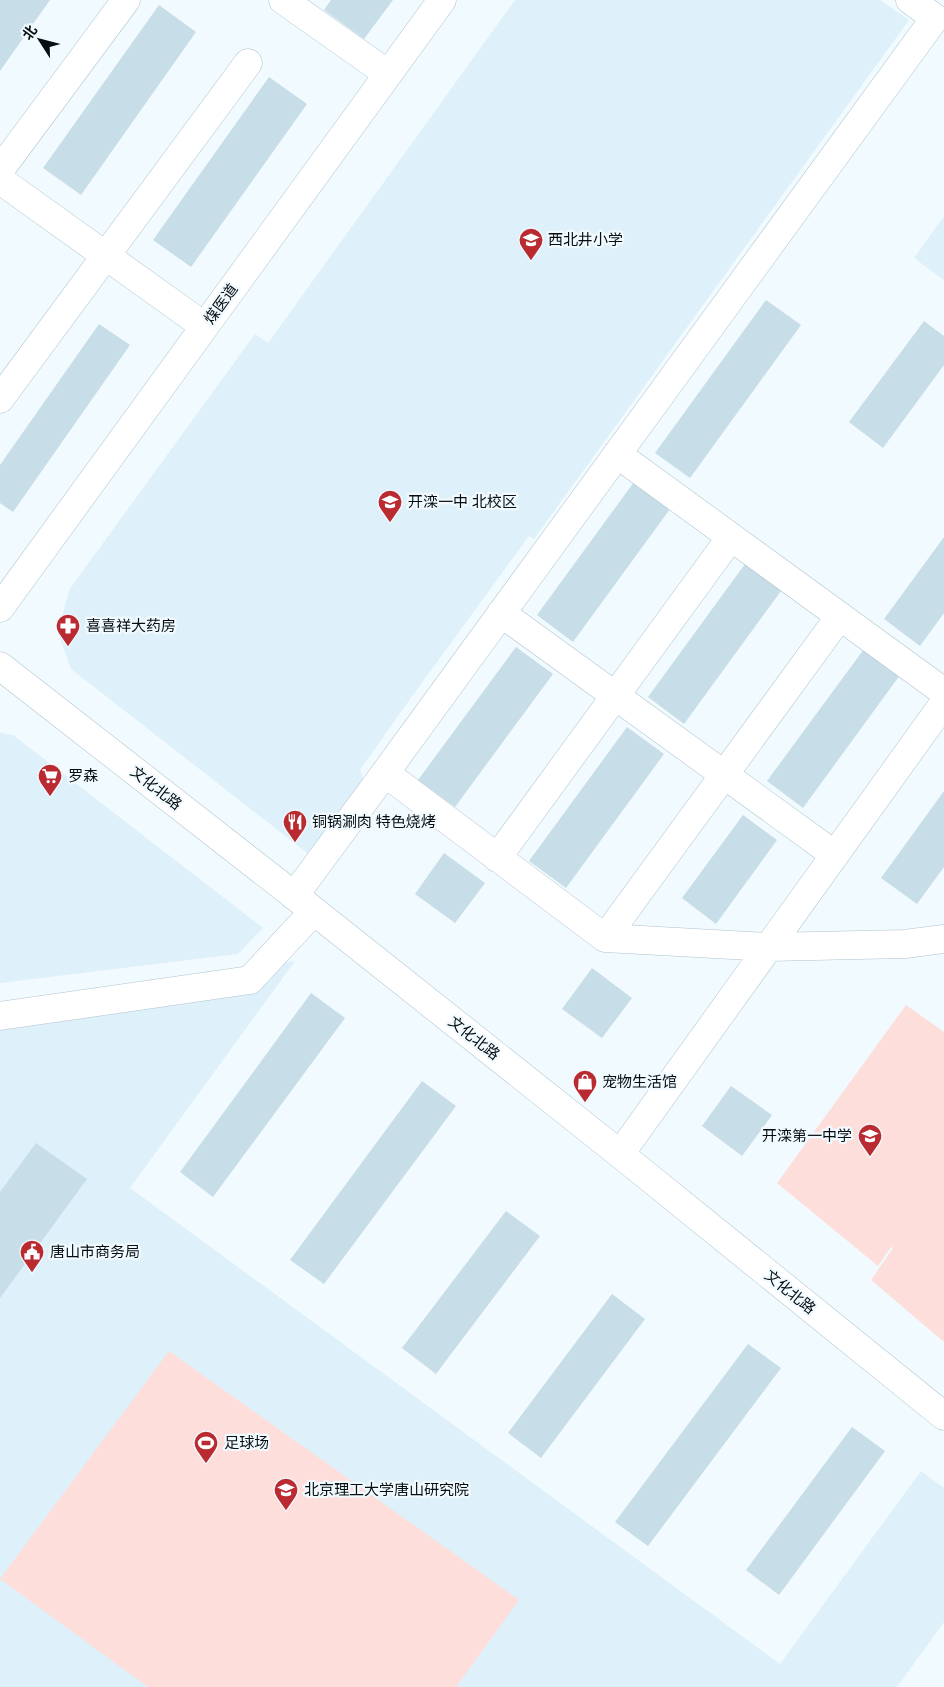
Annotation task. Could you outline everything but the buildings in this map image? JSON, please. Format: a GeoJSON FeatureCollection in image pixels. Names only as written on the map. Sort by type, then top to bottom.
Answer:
{"type":"FeatureCollection","features":[{"type":"Feature","properties":{"kind":"street"},"geometry":{"type":"LineString","coordinates":[[0,170],[126,0]]}},
{"type":"Feature","properties":{"kind":"street","name":"煤医道"},"geometry":{"type":"LineString","coordinates":[[0,608],[442,0]]}},
{"type":"Feature","properties":{"kind":"street"},"geometry":{"type":"LineString","coordinates":[[0,1016],[250,980],[304,904],[385,773],[935,18],[910,0]]}},
{"type":"Feature","properties":{"kind":"street"},"geometry":{"type":"LineString","coordinates":[[291,2],[388,74]]}},
{"type":"Feature","properties":{"kind":"street"},"geometry":{"type":"LineString","coordinates":[[0,398],[248,64]]}},
{"type":"Feature","properties":{"kind":"street"},"geometry":{"type":"LineString","coordinates":[[0,180],[204,326]]}},
{"type":"Feature","properties":{"kind":"street"},"geometry":{"type":"LineString","coordinates":[[617,454],[944,692]]}},
{"type":"Feature","properties":{"kind":"street"},"geometry":{"type":"LineString","coordinates":[[497,858],[731,537]]}},
{"type":"Feature","properties":{"kind":"street"},"geometry":{"type":"LineString","coordinates":[[501,613],[835,856]]}},
{"type":"Feature","properties":{"kind":"street"},"geometry":{"type":"LineString","coordinates":[[605,938],[840,616]]}},
{"type":"Feature","properties":{"kind":"street","name":"文化北路"},"geometry":{"type":"LineString","coordinates":[[0,666],[620,1154],[944,1416]]}},
{"type":"Feature","properties":{"kind":"street"},"geometry":{"type":"LineString","coordinates":[[620,1154],[944,703]]}},
{"type":"Feature","properties":{"kind":"street"},"geometry":{"type":"LineString","coordinates":[[385,773],[605,938],[769,947],[905,944],[944,939]]}},
{"type":"Feature","properties":{"kind":"shaded area"},"geometry":{"type":"Polygon","coordinates":[[[515,0],[880,0],[909,20],[534,539],[529,536],[410,699],[360,770],[365,783],[311,856],[71,669],[58,633],[69,590],[255,334],[268,343],[515,0]]]}},
{"type":"Feature","properties":{"kind":"shaded area"},"geometry":{"type":"Polygon","coordinates":[[[944,216],[944,280],[914,258],[944,216]]]}},
{"type":"Feature","properties":{"kind":"shaded area"},"geometry":{"type":"Polygon","coordinates":[[[0,733],[13,735],[263,928],[238,954],[0,983],[0,733]]]}},
{"type":"Feature","properties":{"kind":"shaded area","name":"北京理工大学唐山研究院"},"geometry":{"type":"Polygon","coordinates":[[[295,961],[130,1188],[780,1664],[921,1471],[944,1488],[944,1622],[897,1687],[0,1687],[0,1014],[295,961]]]}},
{"type":"Feature","properties":{"kind":"shaded area","name":"开滦第一中学"},"geometry":{"type":"Polygon","coordinates":[[[906,1005],[944,1032],[944,1342],[871,1280],[893,1248],[891,1247],[878,1266],[777,1183],[906,1005]]]}},
{"type":"Feature","properties":{"kind":"shaded area","name":"足球场"},"geometry":{"type":"Polygon","coordinates":[[[169,1351],[519,1600],[456,1687],[148,1687],[0,1579],[169,1351]]]}},
{"type":"Feature","properties":{"kind":"place","name":"西北井小学"},"geometry":{"type":"Point","coordinates":[531,261]}},
{"type":"Feature","properties":{"kind":"place","name":"开滦一中 北校区"},"geometry":{"type":"Point","coordinates":[390,523]}},
{"type":"Feature","properties":{"kind":"place","name":"喜喜祥大药房"},"geometry":{"type":"Point","coordinates":[68,647]}},
{"type":"Feature","properties":{"kind":"place","name":"罗森"},"geometry":{"type":"Point","coordinates":[50,797]}},
{"type":"Feature","properties":{"kind":"place","name":"铜锅涮肉 特色烧烤"},"geometry":{"type":"Point","coordinates":[295,843]}},
{"type":"Feature","properties":{"kind":"place","name":"宠物生活馆"},"geometry":{"type":"Point","coordinates":[585,1103]}},
{"type":"Feature","properties":{"kind":"place","name":"开滦第一中学"},"geometry":{"type":"Point","coordinates":[870,1157]}},
{"type":"Feature","properties":{"kind":"place","name":"唐山市商务局"},"geometry":{"type":"Point","coordinates":[32,1273]}},
{"type":"Feature","properties":{"kind":"place","name":"足球场"},"geometry":{"type":"Point","coordinates":[206,1464]}},
{"type":"Feature","properties":{"kind":"place","name":"北京理工大学唐山研究院"},"geometry":{"type":"Point","coordinates":[286,1511]}}]}
